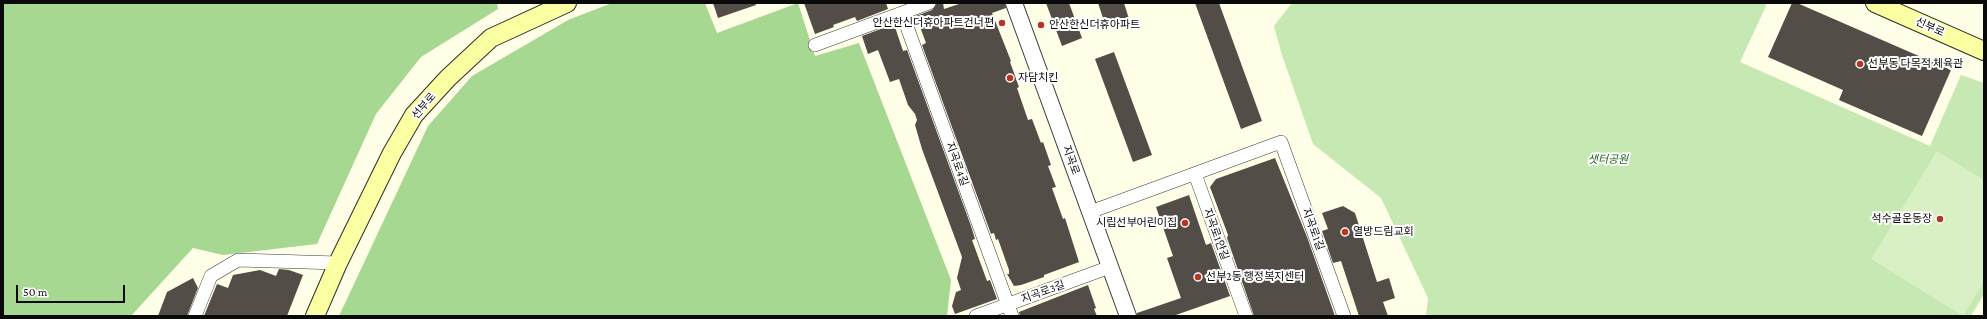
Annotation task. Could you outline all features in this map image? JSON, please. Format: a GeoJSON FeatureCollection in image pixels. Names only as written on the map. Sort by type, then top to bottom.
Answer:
{"type":"FeatureCollection","features":[{"type":"Feature","properties":{"kind":"main road","name":"선부로"},"geometry":{"type":"LineString","coordinates":[[315,316],[338,263],[392,153],[414,115],[448,78],[491,38],[567,3]]}},
{"type":"Feature","properties":{"kind":"main road","name":"선부로"},"geometry":{"type":"LineString","coordinates":[[1885,5],[1984,51]]}},
{"type":"Feature","properties":{"kind":"street"},"geometry":{"type":"LineString","coordinates":[[815,45],[928,3]]}},
{"type":"Feature","properties":{"kind":"street","name":"지곡로"},"geometry":{"type":"LineString","coordinates":[[1014,3],[1128,316]]}},
{"type":"Feature","properties":{"kind":"street","name":"지곡로4길"},"geometry":{"type":"LineString","coordinates":[[902,13],[1010,310]]}},
{"type":"Feature","properties":{"kind":"street","name":"지곡로1길"},"geometry":{"type":"LineString","coordinates":[[1195,174],[1282,142],[1344,316]]}},
{"type":"Feature","properties":{"kind":"street"},"geometry":{"type":"LineString","coordinates":[[1090,212],[1195,174]]}},
{"type":"Feature","properties":{"kind":"street","name":"지곡로1안길"},"geometry":{"type":"LineString","coordinates":[[1195,174],[1246,316]]}},
{"type":"Feature","properties":{"kind":"street"},"geometry":{"type":"LineString","coordinates":[[195,316],[211,276],[238,260],[338,263]]}},
{"type":"Feature","properties":{"kind":"street","name":"지곡로3길"},"geometry":{"type":"LineString","coordinates":[[976,316],[1010,310],[1110,267]]}},
{"type":"Feature","properties":{"kind":"green space"},"geometry":{"type":"Polygon","coordinates":[[[3,3],[497,3],[498,9],[421,57],[376,114],[317,244],[223,255],[193,248],[131,316],[3,316],[3,3]]]}},
{"type":"Feature","properties":{"kind":"green space"},"geometry":{"type":"Polygon","coordinates":[[[612,3],[705,3],[717,33],[798,3],[815,56],[859,43],[951,280],[947,316],[339,316],[428,126],[472,76],[568,20],[612,3]]]}},
{"type":"Feature","properties":{"kind":"green space","name":"샛터공원"},"geometry":{"type":"Polygon","coordinates":[[[1292,3],[1765,3],[1766,6],[1740,62],[1930,146],[1961,75],[1984,83],[1984,294],[1971,316],[1426,316],[1428,298],[1381,198],[1313,144],[1282,55],[1274,26],[1292,3]]]}},
{"type":"Feature","properties":{"kind":"green space","name":"석수골운동장"},"geometry":{"type":"Polygon","coordinates":[[[1937,151],[1984,180],[1984,282],[1963,316],[1871,259],[1937,151]]]}},
{"type":"Feature","properties":{"kind":"building"},"geometry":{"type":"Polygon","coordinates":[[[713,3],[755,3],[756,5],[718,18],[713,3]]]}},
{"type":"Feature","properties":{"kind":"building"},"geometry":{"type":"Polygon","coordinates":[[[804,3],[886,3],[888,9],[857,21],[855,17],[833,25],[834,27],[815,34],[804,3]]]}},
{"type":"Feature","properties":{"kind":"building"},"geometry":{"type":"Polygon","coordinates":[[[937,3],[943,3],[944,9],[962,3],[1005,3],[1006,8],[992,13],[1011,61],[1010,62],[1019,87],[1017,88],[1028,120],[1032,119],[1041,143],[1043,142],[1051,165],[1048,166],[1056,187],[1052,188],[1063,219],[1065,218],[1079,262],[1021,285],[1014,286],[1007,274],[1009,274],[1009,270],[998,239],[996,240],[994,233],[991,234],[922,45],[926,43],[916,16],[932,10],[937,3]]]}},
{"type":"Feature","properties":{"kind":"building"},"geometry":{"type":"Polygon","coordinates":[[[1046,3],[1069,3],[1082,38],[1062,46],[1046,3]]]}},
{"type":"Feature","properties":{"kind":"building"},"geometry":{"type":"Polygon","coordinates":[[[1098,3],[1124,3],[1129,19],[1106,27],[1098,3]]]}},
{"type":"Feature","properties":{"kind":"building"},"geometry":{"type":"Polygon","coordinates":[[[1195,3],[1219,3],[1262,121],[1241,129],[1195,3]]]}},
{"type":"Feature","properties":{"kind":"building","name":"선부동 다목적 체육관"},"geometry":{"type":"Polygon","coordinates":[[[1792,3],[1797,3],[1951,70],[1922,136],[1839,100],[1843,90],[1768,57],[1792,3]]]}},
{"type":"Feature","properties":{"kind":"building"},"geometry":{"type":"Polygon","coordinates":[[[894,24],[903,51],[907,50],[971,226],[975,239],[972,240],[987,281],[990,280],[997,299],[955,314],[952,306],[956,292],[961,290],[957,278],[962,257],[922,149],[915,125],[917,120],[915,114],[908,105],[899,79],[890,82],[878,50],[868,54],[862,36],[894,24]]]}},
{"type":"Feature","properties":{"kind":"building"},"geometry":{"type":"Polygon","coordinates":[[[1114,52],[1152,155],[1133,162],[1095,59],[1114,52]]]}},
{"type":"Feature","properties":{"kind":"building"},"geometry":{"type":"Polygon","coordinates":[[[1275,158],[1307,237],[1335,316],[1254,316],[1227,238],[1228,235],[1210,187],[1216,179],[1275,158]]]}},
{"type":"Feature","properties":{"kind":"building"},"geometry":{"type":"Polygon","coordinates":[[[1189,195],[1206,245],[1211,243],[1230,296],[1173,316],[1137,316],[1137,313],[1181,298],[1167,258],[1173,256],[1156,207],[1189,195]]]}},
{"type":"Feature","properties":{"kind":"building"},"geometry":{"type":"Polygon","coordinates":[[[1343,206],[1355,213],[1377,282],[1389,278],[1395,298],[1383,302],[1388,316],[1359,316],[1341,261],[1333,263],[1322,231],[1328,229],[1322,213],[1343,206]]]}},
{"type":"Feature","properties":{"kind":"building"},"geometry":{"type":"Polygon","coordinates":[[[279,269],[289,270],[303,275],[287,316],[204,316],[217,284],[228,288],[233,275],[260,270],[276,276],[279,269]]]}},
{"type":"Feature","properties":{"kind":"building"},"geometry":{"type":"Polygon","coordinates":[[[193,278],[198,288],[187,316],[158,316],[167,292],[193,278]]]}},
{"type":"Feature","properties":{"kind":"building"},"geometry":{"type":"Polygon","coordinates":[[[1088,285],[1096,308],[1094,309],[1097,316],[1020,316],[1019,312],[1088,285]]]}},
{"type":"Feature","properties":{"kind":"place","name":"안산한신더휴아파트건너편"},"geometry":{"type":"Point","coordinates":[1002,23]}},
{"type":"Feature","properties":{"kind":"place","name":"안산한신더휴아파트"},"geometry":{"type":"Point","coordinates":[1041,25]}},
{"type":"Feature","properties":{"kind":"place","name":"선부동 다목적 체육관"},"geometry":{"type":"Point","coordinates":[1860,64]}},
{"type":"Feature","properties":{"kind":"place","name":"자담치킨"},"geometry":{"type":"Point","coordinates":[1010,78]}},
{"type":"Feature","properties":{"kind":"place","name":"석수골운동장"},"geometry":{"type":"Point","coordinates":[1940,219]}},
{"type":"Feature","properties":{"kind":"place","name":"시립선부어린이집"},"geometry":{"type":"Point","coordinates":[1185,223]}},
{"type":"Feature","properties":{"kind":"place","name":"열방드림교회"},"geometry":{"type":"Point","coordinates":[1345,232]}},
{"type":"Feature","properties":{"kind":"place","name":"선부2동 행정복지센터"},"geometry":{"type":"Point","coordinates":[1198,277]}}]}
